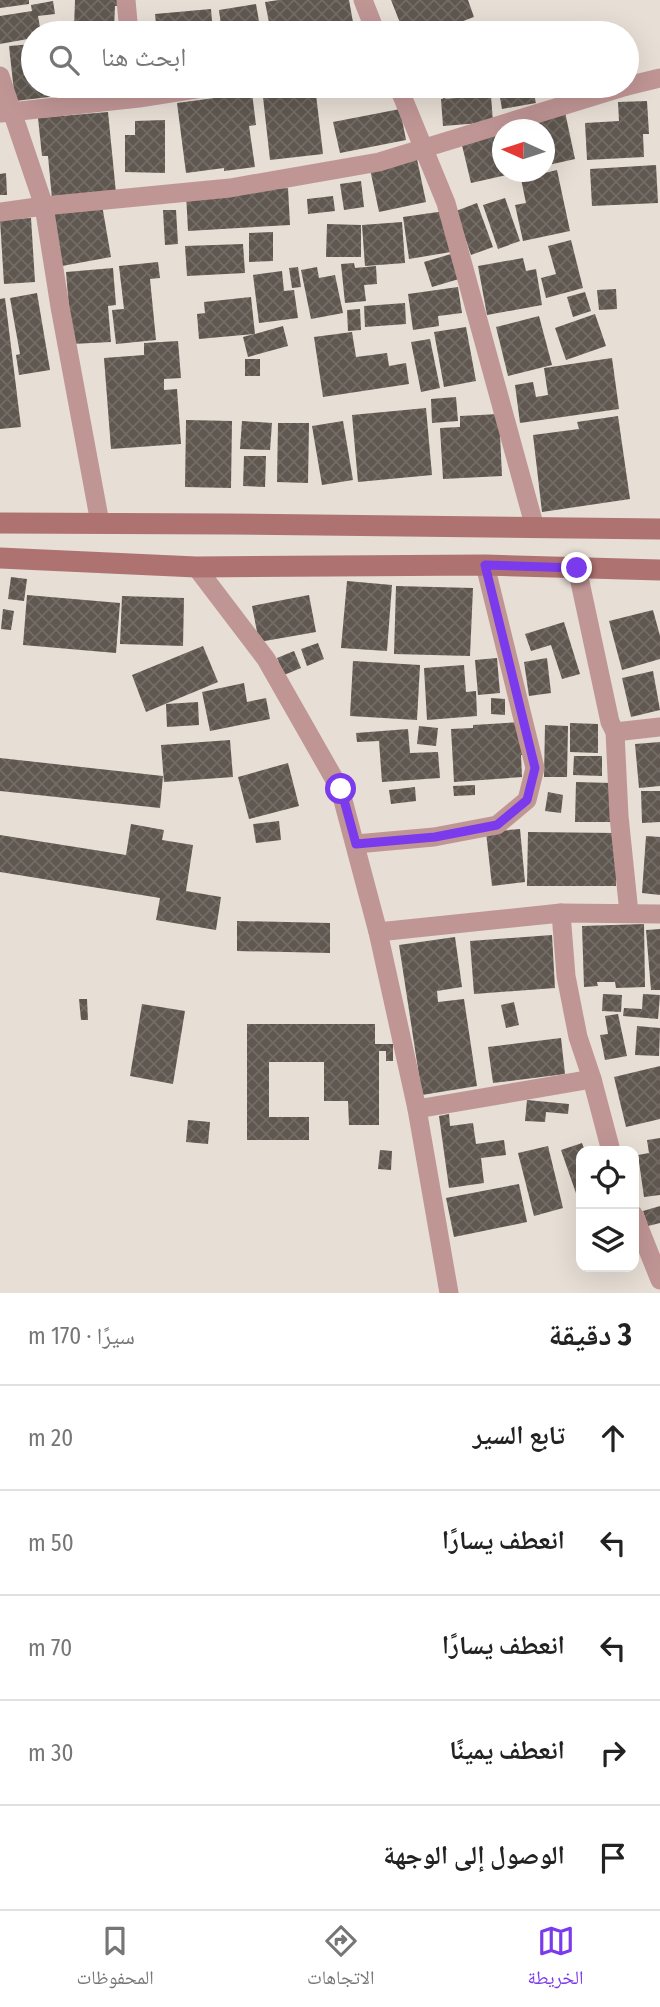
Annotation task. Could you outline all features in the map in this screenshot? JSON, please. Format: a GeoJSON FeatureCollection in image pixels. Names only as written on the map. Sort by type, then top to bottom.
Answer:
{"type":"FeatureCollection","features":[{"type":"Feature","properties":{"kind":"street"},"geometry":{"type":"LineString","coordinates":[[126,0],[128,21]]}},
{"type":"Feature","properties":{"kind":"street"},"geometry":{"type":"LineString","coordinates":[[363,0],[371,21]]}},
{"type":"Feature","properties":{"kind":"street"},"geometry":{"type":"LineString","coordinates":[[0,76],[7,113],[44,206],[100,523]]}},
{"type":"Feature","properties":{"kind":"street"},"geometry":{"type":"LineString","coordinates":[[639,83],[660,78]]}},
{"type":"Feature","properties":{"kind":"street"},"geometry":{"type":"LineString","coordinates":[[7,113],[101,98]]}},
{"type":"Feature","properties":{"kind":"street"},"geometry":{"type":"LineString","coordinates":[[403,98],[446,204],[535,528]]}},
{"type":"Feature","properties":{"kind":"street"},"geometry":{"type":"LineString","coordinates":[[0,212],[230,188],[379,162],[589,98]]}},
{"type":"Feature","properties":{"kind":"street"},"geometry":{"type":"LineString","coordinates":[[0,523],[660,529]]}},
{"type":"Feature","properties":{"kind":"street"},"geometry":{"type":"LineString","coordinates":[[0,558],[196,567],[485,565],[660,570]]}},
{"type":"Feature","properties":{"kind":"street"},"geometry":{"type":"LineString","coordinates":[[356,844],[435,837],[497,825],[527,800],[535,768],[485,565]]}},
{"type":"Feature","properties":{"kind":"street"},"geometry":{"type":"LineString","coordinates":[[196,567],[266,659],[341,789],[378,932],[417,1109],[449,1293]]}},
{"type":"Feature","properties":{"kind":"street"},"geometry":{"type":"LineString","coordinates":[[577,568],[610,722],[615,732],[619,816],[629,913]]}},
{"type":"Feature","properties":{"kind":"street"},"geometry":{"type":"LineString","coordinates":[[615,732],[660,727]]}},
{"type":"Feature","properties":{"kind":"street"},"geometry":{"type":"LineString","coordinates":[[378,932],[561,914],[660,914]]}},
{"type":"Feature","properties":{"kind":"street"},"geometry":{"type":"LineString","coordinates":[[561,914],[569,989],[578,1037],[610,1146]]}},
{"type":"Feature","properties":{"kind":"street"},"geometry":{"type":"LineString","coordinates":[[417,1109],[592,1079]]}},
{"type":"Feature","properties":{"kind":"street"},"geometry":{"type":"LineString","coordinates":[[639,1228],[660,1280]]}},
{"type":"Feature","properties":{"kind":"building"},"geometry":{"type":"Polygon","coordinates":[[[0,0],[29,0],[29,4],[0,8],[0,0]]]}},
{"type":"Feature","properties":{"kind":"building"},"geometry":{"type":"Polygon","coordinates":[[[75,0],[118,0],[114,21],[74,21],[75,0]]]}},
{"type":"Feature","properties":{"kind":"building"},"geometry":{"type":"Polygon","coordinates":[[[349,0],[353,21],[269,21],[265,2],[349,0]]]}},
{"type":"Feature","properties":{"kind":"building"},"geometry":{"type":"Polygon","coordinates":[[[391,0],[468,0],[474,17],[463,21],[399,21],[391,0]]]}},
{"type":"Feature","properties":{"kind":"building"},"geometry":{"type":"Polygon","coordinates":[[[53,1],[55,14],[38,16],[39,21],[21,21],[21,40],[0,44],[0,16],[32,11],[31,5],[53,1]]]}},
{"type":"Feature","properties":{"kind":"building"},"geometry":{"type":"Polygon","coordinates":[[[256,4],[259,21],[220,21],[219,10],[256,4]]]}},
{"type":"Feature","properties":{"kind":"building"},"geometry":{"type":"Polygon","coordinates":[[[211,9],[212,21],[156,21],[155,14],[211,9]]]}},
{"type":"Feature","properties":{"kind":"building"},"geometry":{"type":"Polygon","coordinates":[[[21,45],[21,98],[41,98],[15,101],[9,46],[21,45]]]}},
{"type":"Feature","properties":{"kind":"building"},"geometry":{"type":"Polygon","coordinates":[[[214,98],[253,98],[256,125],[249,126],[255,167],[186,173],[177,103],[214,98]]]}},
{"type":"Feature","properties":{"kind":"building"},"geometry":{"type":"Polygon","coordinates":[[[263,98],[316,98],[323,154],[270,160],[263,98]]]}},
{"type":"Feature","properties":{"kind":"building"},"geometry":{"type":"Polygon","coordinates":[[[491,98],[492,122],[443,126],[441,99],[491,98]]]}},
{"type":"Feature","properties":{"kind":"building"},"geometry":{"type":"Polygon","coordinates":[[[500,98],[535,98],[536,103],[502,109],[500,98]]]}},
{"type":"Feature","properties":{"kind":"building"},"geometry":{"type":"Polygon","coordinates":[[[647,101],[649,134],[643,134],[644,157],[587,160],[585,123],[619,121],[618,102],[647,101]]]}},
{"type":"Feature","properties":{"kind":"building"},"geometry":{"type":"Polygon","coordinates":[[[400,109],[406,140],[340,153],[333,122],[400,109]]]}},
{"type":"Feature","properties":{"kind":"building"},"geometry":{"type":"Polygon","coordinates":[[[108,112],[116,193],[52,199],[48,156],[42,156],[38,118],[108,112]]]}},
{"type":"Feature","properties":{"kind":"building"},"geometry":{"type":"Polygon","coordinates":[[[565,112],[575,159],[555,164],[555,119],[543,119],[565,112]]]}},
{"type":"Feature","properties":{"kind":"building"},"geometry":{"type":"Polygon","coordinates":[[[165,120],[165,173],[125,172],[125,135],[135,135],[135,121],[165,120]]]}},
{"type":"Feature","properties":{"kind":"building"},"geometry":{"type":"Polygon","coordinates":[[[492,134],[492,178],[471,183],[461,141],[492,134]]]}},
{"type":"Feature","properties":{"kind":"building"},"geometry":{"type":"Polygon","coordinates":[[[417,159],[426,202],[379,212],[370,169],[417,159]]]}},
{"type":"Feature","properties":{"kind":"building"},"geometry":{"type":"Polygon","coordinates":[[[656,165],[658,203],[592,206],[590,169],[656,165]]]}},
{"type":"Feature","properties":{"kind":"building"},"geometry":{"type":"Polygon","coordinates":[[[555,170],[570,231],[523,241],[515,205],[526,203],[522,182],[555,182],[555,170]]]}},
{"type":"Feature","properties":{"kind":"building"},"geometry":{"type":"Polygon","coordinates":[[[6,173],[7,195],[0,195],[0,174],[6,173]]]}},
{"type":"Feature","properties":{"kind":"building"},"geometry":{"type":"Polygon","coordinates":[[[361,181],[364,207],[344,210],[340,184],[361,181]]]}},
{"type":"Feature","properties":{"kind":"building"},"geometry":{"type":"Polygon","coordinates":[[[288,188],[290,225],[188,231],[186,194],[288,188]]]}},
{"type":"Feature","properties":{"kind":"building"},"geometry":{"type":"Polygon","coordinates":[[[333,196],[335,211],[308,214],[307,199],[333,196]]]}},
{"type":"Feature","properties":{"kind":"building"},"geometry":{"type":"Polygon","coordinates":[[[505,198],[520,241],[498,249],[483,205],[505,198]]]}},
{"type":"Feature","properties":{"kind":"building"},"geometry":{"type":"Polygon","coordinates":[[[477,203],[493,247],[471,255],[456,211],[477,203]]]}},
{"type":"Feature","properties":{"kind":"building"},"geometry":{"type":"Polygon","coordinates":[[[102,205],[111,257],[62,266],[53,213],[102,205]]]}},
{"type":"Feature","properties":{"kind":"building"},"geometry":{"type":"Polygon","coordinates":[[[163,210],[176,210],[178,244],[165,245],[163,210]]]}},
{"type":"Feature","properties":{"kind":"building"},"geometry":{"type":"Polygon","coordinates":[[[445,211],[451,252],[409,259],[403,217],[445,211]]]}},
{"type":"Feature","properties":{"kind":"building"},"geometry":{"type":"Polygon","coordinates":[[[31,218],[35,282],[4,284],[0,220],[31,218]]]}},
{"type":"Feature","properties":{"kind":"building"},"geometry":{"type":"Polygon","coordinates":[[[402,222],[405,263],[365,266],[362,225],[402,222]]]}},
{"type":"Feature","properties":{"kind":"building"},"geometry":{"type":"Polygon","coordinates":[[[327,224],[361,225],[361,257],[326,257],[327,224]]]}},
{"type":"Feature","properties":{"kind":"building"},"geometry":{"type":"Polygon","coordinates":[[[273,232],[273,261],[249,262],[249,233],[273,232]]]}},
{"type":"Feature","properties":{"kind":"building"},"geometry":{"type":"Polygon","coordinates":[[[571,240],[583,288],[546,298],[541,278],[556,274],[548,246],[571,240]]]}},
{"type":"Feature","properties":{"kind":"building"},"geometry":{"type":"Polygon","coordinates":[[[243,244],[245,273],[187,276],[185,246],[243,244]]]}},
{"type":"Feature","properties":{"kind":"building"},"geometry":{"type":"Polygon","coordinates":[[[451,254],[459,279],[432,287],[424,262],[451,254]]]}},
{"type":"Feature","properties":{"kind":"building"},"geometry":{"type":"Polygon","coordinates":[[[523,258],[526,271],[536,269],[542,305],[487,315],[478,266],[523,258]]]}},
{"type":"Feature","properties":{"kind":"building"},"geometry":{"type":"Polygon","coordinates":[[[158,262],[160,278],[150,279],[156,340],[116,344],[112,310],[124,309],[119,266],[158,262]]]}},
{"type":"Feature","properties":{"kind":"building"},"geometry":{"type":"Polygon","coordinates":[[[354,263],[355,268],[376,266],[377,284],[364,285],[366,301],[345,303],[341,264],[354,263]]]}},
{"type":"Feature","properties":{"kind":"building"},"geometry":{"type":"Polygon","coordinates":[[[298,267],[301,287],[292,288],[289,268],[298,267]]]}},
{"type":"Feature","properties":{"kind":"building"},"geometry":{"type":"Polygon","coordinates":[[[317,267],[319,278],[335,275],[343,313],[311,319],[301,270],[317,267]]]}},
{"type":"Feature","properties":{"kind":"building"},"geometry":{"type":"Polygon","coordinates":[[[113,268],[116,305],[108,306],[111,342],[72,344],[66,272],[113,268]]]}},
{"type":"Feature","properties":{"kind":"building"},"geometry":{"type":"Polygon","coordinates":[[[282,271],[284,291],[294,290],[298,318],[259,323],[253,275],[282,271]]]}},
{"type":"Feature","properties":{"kind":"building"},"geometry":{"type":"Polygon","coordinates":[[[458,287],[462,313],[438,316],[439,326],[413,330],[408,294],[458,287]]]}},
{"type":"Feature","properties":{"kind":"building"},"geometry":{"type":"Polygon","coordinates":[[[616,289],[617,309],[599,310],[597,290],[616,289]]]}},
{"type":"Feature","properties":{"kind":"building"},"geometry":{"type":"Polygon","coordinates":[[[585,292],[591,311],[573,317],[567,297],[585,292]]]}},
{"type":"Feature","properties":{"kind":"building"},"geometry":{"type":"Polygon","coordinates":[[[37,293],[50,370],[19,375],[16,355],[20,354],[10,298],[37,293]]]}},
{"type":"Feature","properties":{"kind":"building"},"geometry":{"type":"Polygon","coordinates":[[[251,297],[255,334],[283,326],[288,346],[248,357],[243,337],[254,334],[199,339],[197,314],[205,313],[204,302],[251,297]]]}},
{"type":"Feature","properties":{"kind":"building"},"geometry":{"type":"Polygon","coordinates":[[[5,298],[21,427],[0,429],[0,299],[5,298]]]}},
{"type":"Feature","properties":{"kind":"building"},"geometry":{"type":"Polygon","coordinates":[[[405,303],[406,324],[365,327],[364,306],[405,303]]]}},
{"type":"Feature","properties":{"kind":"building"},"geometry":{"type":"Polygon","coordinates":[[[360,309],[361,330],[348,331],[347,310],[360,309]]]}},
{"type":"Feature","properties":{"kind":"building"},"geometry":{"type":"Polygon","coordinates":[[[595,314],[606,346],[566,360],[555,328],[595,314]]]}},
{"type":"Feature","properties":{"kind":"building"},"geometry":{"type":"Polygon","coordinates":[[[539,316],[552,365],[508,376],[496,327],[539,316]]]}},
{"type":"Feature","properties":{"kind":"building"},"geometry":{"type":"Polygon","coordinates":[[[466,327],[476,381],[444,387],[434,332],[466,327]]]}},
{"type":"Feature","properties":{"kind":"building"},"geometry":{"type":"Polygon","coordinates":[[[352,332],[356,357],[387,353],[389,366],[406,363],[409,384],[323,397],[314,337],[352,332]]]}},
{"type":"Feature","properties":{"kind":"building"},"geometry":{"type":"Polygon","coordinates":[[[430,339],[440,388],[421,392],[411,342],[430,339]]]}},
{"type":"Feature","properties":{"kind":"building"},"geometry":{"type":"Polygon","coordinates":[[[178,341],[181,378],[164,379],[164,390],[177,389],[181,444],[111,449],[104,358],[144,355],[144,343],[178,341]]]}},
{"type":"Feature","properties":{"kind":"building"},"geometry":{"type":"Polygon","coordinates":[[[612,358],[619,409],[520,423],[515,385],[533,382],[536,397],[548,395],[544,368],[612,358]]]}},
{"type":"Feature","properties":{"kind":"building"},"geometry":{"type":"Polygon","coordinates":[[[245,359],[260,359],[260,376],[245,376],[245,359]]]}},
{"type":"Feature","properties":{"kind":"building"},"geometry":{"type":"Polygon","coordinates":[[[456,397],[458,421],[432,423],[431,399],[456,397]]]}},
{"type":"Feature","properties":{"kind":"building"},"geometry":{"type":"Polygon","coordinates":[[[426,408],[432,475],[358,482],[352,415],[426,408]]]}},
{"type":"Feature","properties":{"kind":"building"},"geometry":{"type":"Polygon","coordinates":[[[499,414],[502,476],[443,479],[440,428],[460,427],[460,416],[499,414]]]}},
{"type":"Feature","properties":{"kind":"building"},"geometry":{"type":"Polygon","coordinates":[[[618,416],[630,499],[542,512],[533,435],[579,429],[577,422],[618,416]]]}},
{"type":"Feature","properties":{"kind":"building"},"geometry":{"type":"Polygon","coordinates":[[[186,420],[232,421],[231,488],[185,487],[186,420]]]}},
{"type":"Feature","properties":{"kind":"building"},"geometry":{"type":"Polygon","coordinates":[[[242,421],[272,423],[270,450],[240,449],[242,421]]]}},
{"type":"Feature","properties":{"kind":"building"},"geometry":{"type":"Polygon","coordinates":[[[343,421],[353,480],[322,485],[312,426],[343,421]]]}},
{"type":"Feature","properties":{"kind":"building"},"geometry":{"type":"Polygon","coordinates":[[[278,423],[309,423],[308,483],[277,482],[278,423]]]}},
{"type":"Feature","properties":{"kind":"building"},"geometry":{"type":"Polygon","coordinates":[[[244,456],[266,456],[265,487],[243,486],[244,456]]]}},
{"type":"Feature","properties":{"kind":"building"},"geometry":{"type":"Polygon","coordinates":[[[11,577],[27,579],[24,601],[8,599],[11,577]]]}},
{"type":"Feature","properties":{"kind":"building"},"geometry":{"type":"Polygon","coordinates":[[[347,581],[392,585],[387,651],[341,648],[347,581]]]}},
{"type":"Feature","properties":{"kind":"building"},"geometry":{"type":"Polygon","coordinates":[[[396,586],[473,588],[470,656],[394,654],[396,586]]]}},
{"type":"Feature","properties":{"kind":"building"},"geometry":{"type":"Polygon","coordinates":[[[27,595],[120,603],[116,653],[23,645],[27,595]]]}},
{"type":"Feature","properties":{"kind":"building"},"geometry":{"type":"Polygon","coordinates":[[[309,595],[316,632],[259,642],[252,606],[309,595]]]}},
{"type":"Feature","properties":{"kind":"building"},"geometry":{"type":"Polygon","coordinates":[[[122,596],[184,598],[183,646],[120,644],[122,596]]]}},
{"type":"Feature","properties":{"kind":"building"},"geometry":{"type":"Polygon","coordinates":[[[3,609],[14,611],[11,630],[1,629],[3,609]]]}},
{"type":"Feature","properties":{"kind":"building"},"geometry":{"type":"Polygon","coordinates":[[[653,610],[660,636],[660,659],[622,670],[609,621],[653,610]]]}},
{"type":"Feature","properties":{"kind":"building"},"geometry":{"type":"Polygon","coordinates":[[[564,622],[580,674],[562,679],[551,645],[531,651],[525,634],[564,622]]]}},
{"type":"Feature","properties":{"kind":"building"},"geometry":{"type":"Polygon","coordinates":[[[318,643],[324,659],[307,666],[301,649],[318,643]]]}},
{"type":"Feature","properties":{"kind":"building"},"geometry":{"type":"Polygon","coordinates":[[[203,646],[218,682],[146,712],[132,675],[203,646]]]}},
{"type":"Feature","properties":{"kind":"building"},"geometry":{"type":"Polygon","coordinates":[[[294,651],[301,668],[284,675],[277,658],[294,651]]]}},
{"type":"Feature","properties":{"kind":"building"},"geometry":{"type":"Polygon","coordinates":[[[497,658],[500,693],[478,695],[475,660],[497,658]]]}},
{"type":"Feature","properties":{"kind":"building"},"geometry":{"type":"Polygon","coordinates":[[[547,658],[551,693],[529,696],[524,662],[547,658]]]}},
{"type":"Feature","properties":{"kind":"building"},"geometry":{"type":"Polygon","coordinates":[[[353,661],[420,665],[417,720],[350,716],[353,661]]]}},
{"type":"Feature","properties":{"kind":"building"},"geometry":{"type":"Polygon","coordinates":[[[464,665],[466,692],[476,691],[477,716],[427,720],[424,668],[464,665]]]}},
{"type":"Feature","properties":{"kind":"building"},"geometry":{"type":"Polygon","coordinates":[[[653,671],[660,710],[631,717],[622,678],[653,671]]]}},
{"type":"Feature","properties":{"kind":"building"},"geometry":{"type":"Polygon","coordinates":[[[244,683],[247,702],[266,698],[270,719],[210,731],[202,692],[244,683]]]}},
{"type":"Feature","properties":{"kind":"building"},"geometry":{"type":"Polygon","coordinates":[[[491,698],[505,699],[505,715],[491,714],[491,698]]]}},
{"type":"Feature","properties":{"kind":"building"},"geometry":{"type":"Polygon","coordinates":[[[198,702],[199,725],[167,727],[166,704],[198,702]]]}},
{"type":"Feature","properties":{"kind":"building"},"geometry":{"type":"Polygon","coordinates":[[[520,722],[524,755],[521,755],[522,777],[454,782],[451,729],[520,722]]]}},
{"type":"Feature","properties":{"kind":"building"},"geometry":{"type":"Polygon","coordinates":[[[570,723],[598,724],[598,753],[570,752],[570,723]]]}},
{"type":"Feature","properties":{"kind":"building"},"geometry":{"type":"Polygon","coordinates":[[[545,725],[568,726],[567,777],[544,777],[545,725]]]}},
{"type":"Feature","properties":{"kind":"building"},"geometry":{"type":"Polygon","coordinates":[[[419,726],[438,728],[436,746],[417,744],[419,726]]]}},
{"type":"Feature","properties":{"kind":"building"},"geometry":{"type":"Polygon","coordinates":[[[408,729],[410,753],[438,752],[440,778],[382,782],[379,741],[357,742],[356,733],[408,729]]]}},
{"type":"Feature","properties":{"kind":"building"},"geometry":{"type":"Polygon","coordinates":[[[230,740],[233,777],[164,782],[161,745],[230,740]]]}},
{"type":"Feature","properties":{"kind":"building"},"geometry":{"type":"Polygon","coordinates":[[[660,742],[660,786],[639,788],[635,744],[660,742]]]}},
{"type":"Feature","properties":{"kind":"building"},"geometry":{"type":"Polygon","coordinates":[[[574,756],[602,756],[602,776],[573,775],[574,756]]]}},
{"type":"Feature","properties":{"kind":"building"},"geometry":{"type":"Polygon","coordinates":[[[0,758],[163,776],[160,808],[0,791],[0,758]]]}},
{"type":"Feature","properties":{"kind":"building"},"geometry":{"type":"Polygon","coordinates":[[[288,763],[299,806],[249,819],[238,777],[288,763]]]}},
{"type":"Feature","properties":{"kind":"building"},"geometry":{"type":"Polygon","coordinates":[[[576,782],[612,783],[611,822],[575,822],[576,782]]]}},
{"type":"Feature","properties":{"kind":"building"},"geometry":{"type":"Polygon","coordinates":[[[475,785],[475,795],[454,796],[453,786],[475,785]]]}},
{"type":"Feature","properties":{"kind":"building"},"geometry":{"type":"Polygon","coordinates":[[[415,787],[416,801],[391,804],[389,790],[415,787]]]}},
{"type":"Feature","properties":{"kind":"building"},"geometry":{"type":"Polygon","coordinates":[[[641,791],[660,791],[660,822],[642,823],[641,791]]]}},
{"type":"Feature","properties":{"kind":"building"},"geometry":{"type":"Polygon","coordinates":[[[548,792],[563,795],[561,813],[545,811],[548,792]]]}},
{"type":"Feature","properties":{"kind":"building"},"geometry":{"type":"Polygon","coordinates":[[[279,821],[281,840],[256,843],[253,824],[279,821]]]}},
{"type":"Feature","properties":{"kind":"building"},"geometry":{"type":"Polygon","coordinates":[[[131,824],[164,830],[162,840],[193,845],[186,891],[221,897],[216,930],[156,920],[160,898],[0,872],[0,835],[126,855],[131,824]]]}},
{"type":"Feature","properties":{"kind":"building"},"geometry":{"type":"Polygon","coordinates":[[[520,829],[525,882],[492,886],[486,832],[520,829]]]}},
{"type":"Feature","properties":{"kind":"building"},"geometry":{"type":"Polygon","coordinates":[[[528,832],[616,833],[616,886],[527,886],[528,832]]]}},
{"type":"Feature","properties":{"kind":"building"},"geometry":{"type":"Polygon","coordinates":[[[646,836],[660,837],[660,895],[642,893],[646,836]]]}},
{"type":"Feature","properties":{"kind":"building"},"geometry":{"type":"Polygon","coordinates":[[[237,921],[330,923],[330,953],[237,951],[237,921]]]}},
{"type":"Feature","properties":{"kind":"building"},"geometry":{"type":"Polygon","coordinates":[[[644,924],[645,987],[616,988],[615,982],[597,982],[598,986],[584,987],[582,926],[644,924]]]}},
{"type":"Feature","properties":{"kind":"building"},"geometry":{"type":"Polygon","coordinates":[[[660,929],[660,990],[651,990],[646,930],[660,929]]]}},
{"type":"Feature","properties":{"kind":"building"},"geometry":{"type":"Polygon","coordinates":[[[552,935],[555,988],[474,994],[470,941],[552,935]]]}},
{"type":"Feature","properties":{"kind":"building"},"geometry":{"type":"Polygon","coordinates":[[[455,937],[462,987],[437,991],[438,1002],[464,999],[477,1086],[422,1095],[399,945],[455,937]]]}},
{"type":"Feature","properties":{"kind":"building"},"geometry":{"type":"Polygon","coordinates":[[[603,994],[622,995],[621,1012],[602,1011],[603,994]]]}},
{"type":"Feature","properties":{"kind":"building"},"geometry":{"type":"Polygon","coordinates":[[[643,994],[660,995],[658,1019],[623,1016],[624,1008],[642,1009],[643,994]]]}},
{"type":"Feature","properties":{"kind":"building"},"geometry":{"type":"Polygon","coordinates":[[[79,999],[87,999],[88,1020],[81,1020],[79,999]]]}},
{"type":"Feature","properties":{"kind":"building"},"geometry":{"type":"Polygon","coordinates":[[[514,1002],[519,1025],[506,1028],[501,1005],[514,1002]]]}},
{"type":"Feature","properties":{"kind":"building"},"geometry":{"type":"Polygon","coordinates":[[[142,1004],[185,1011],[173,1084],[130,1076],[142,1004]]]}},
{"type":"Feature","properties":{"kind":"building"},"geometry":{"type":"Polygon","coordinates":[[[618,1014],[627,1056],[605,1060],[600,1035],[608,1034],[605,1016],[618,1014]]]}},
{"type":"Feature","properties":{"kind":"building"},"geometry":{"type":"Polygon","coordinates":[[[247,1024],[375,1024],[375,1044],[393,1044],[393,1061],[386,1061],[386,1051],[379,1051],[379,1125],[349,1125],[348,1101],[324,1101],[324,1062],[269,1062],[269,1117],[309,1117],[309,1140],[247,1140],[247,1024]]]}},
{"type":"Feature","properties":{"kind":"building"},"geometry":{"type":"Polygon","coordinates":[[[637,1026],[660,1028],[659,1056],[635,1055],[637,1026]]]}},
{"type":"Feature","properties":{"kind":"building"},"geometry":{"type":"Polygon","coordinates":[[[561,1038],[565,1074],[493,1083],[488,1047],[561,1038]]]}},
{"type":"Feature","properties":{"kind":"building"},"geometry":{"type":"Polygon","coordinates":[[[660,1066],[660,1119],[626,1127],[614,1077],[660,1066]]]}},
{"type":"Feature","properties":{"kind":"building"},"geometry":{"type":"Polygon","coordinates":[[[527,1100],[569,1104],[568,1114],[546,1112],[545,1122],[525,1121],[527,1100]]]}},
{"type":"Feature","properties":{"kind":"building"},"geometry":{"type":"Polygon","coordinates":[[[449,1114],[450,1126],[473,1123],[476,1144],[504,1140],[506,1155],[481,1158],[484,1183],[449,1188],[439,1116],[449,1114]]]}},
{"type":"Feature","properties":{"kind":"building"},"geometry":{"type":"Polygon","coordinates":[[[188,1120],[210,1122],[208,1144],[186,1142],[188,1120]]]}},
{"type":"Feature","properties":{"kind":"building"},"geometry":{"type":"Polygon","coordinates":[[[660,1138],[660,1195],[644,1197],[639,1155],[649,1153],[647,1140],[660,1138]]]}},
{"type":"Feature","properties":{"kind":"building"},"geometry":{"type":"Polygon","coordinates":[[[582,1143],[583,1146],[576,1146],[576,1193],[561,1150],[582,1143]]]}},
{"type":"Feature","properties":{"kind":"building"},"geometry":{"type":"Polygon","coordinates":[[[548,1146],[563,1208],[534,1216],[518,1153],[548,1146]]]}},
{"type":"Feature","properties":{"kind":"building"},"geometry":{"type":"Polygon","coordinates":[[[380,1150],[392,1151],[391,1170],[378,1169],[380,1150]]]}},
{"type":"Feature","properties":{"kind":"building"},"geometry":{"type":"Polygon","coordinates":[[[519,1184],[527,1222],[454,1237],[446,1198],[519,1184]]]}},
{"type":"Feature","properties":{"kind":"building"},"geometry":{"type":"Polygon","coordinates":[[[660,1206],[660,1223],[648,1226],[643,1211],[660,1206]]]}},
{"type":"Feature","properties":{"kind":"route"},"geometry":{"type":"LineString","coordinates":[[341,789],[356,844],[435,837],[497,825],[527,800],[535,768],[485,565],[577,568]]}}]}
